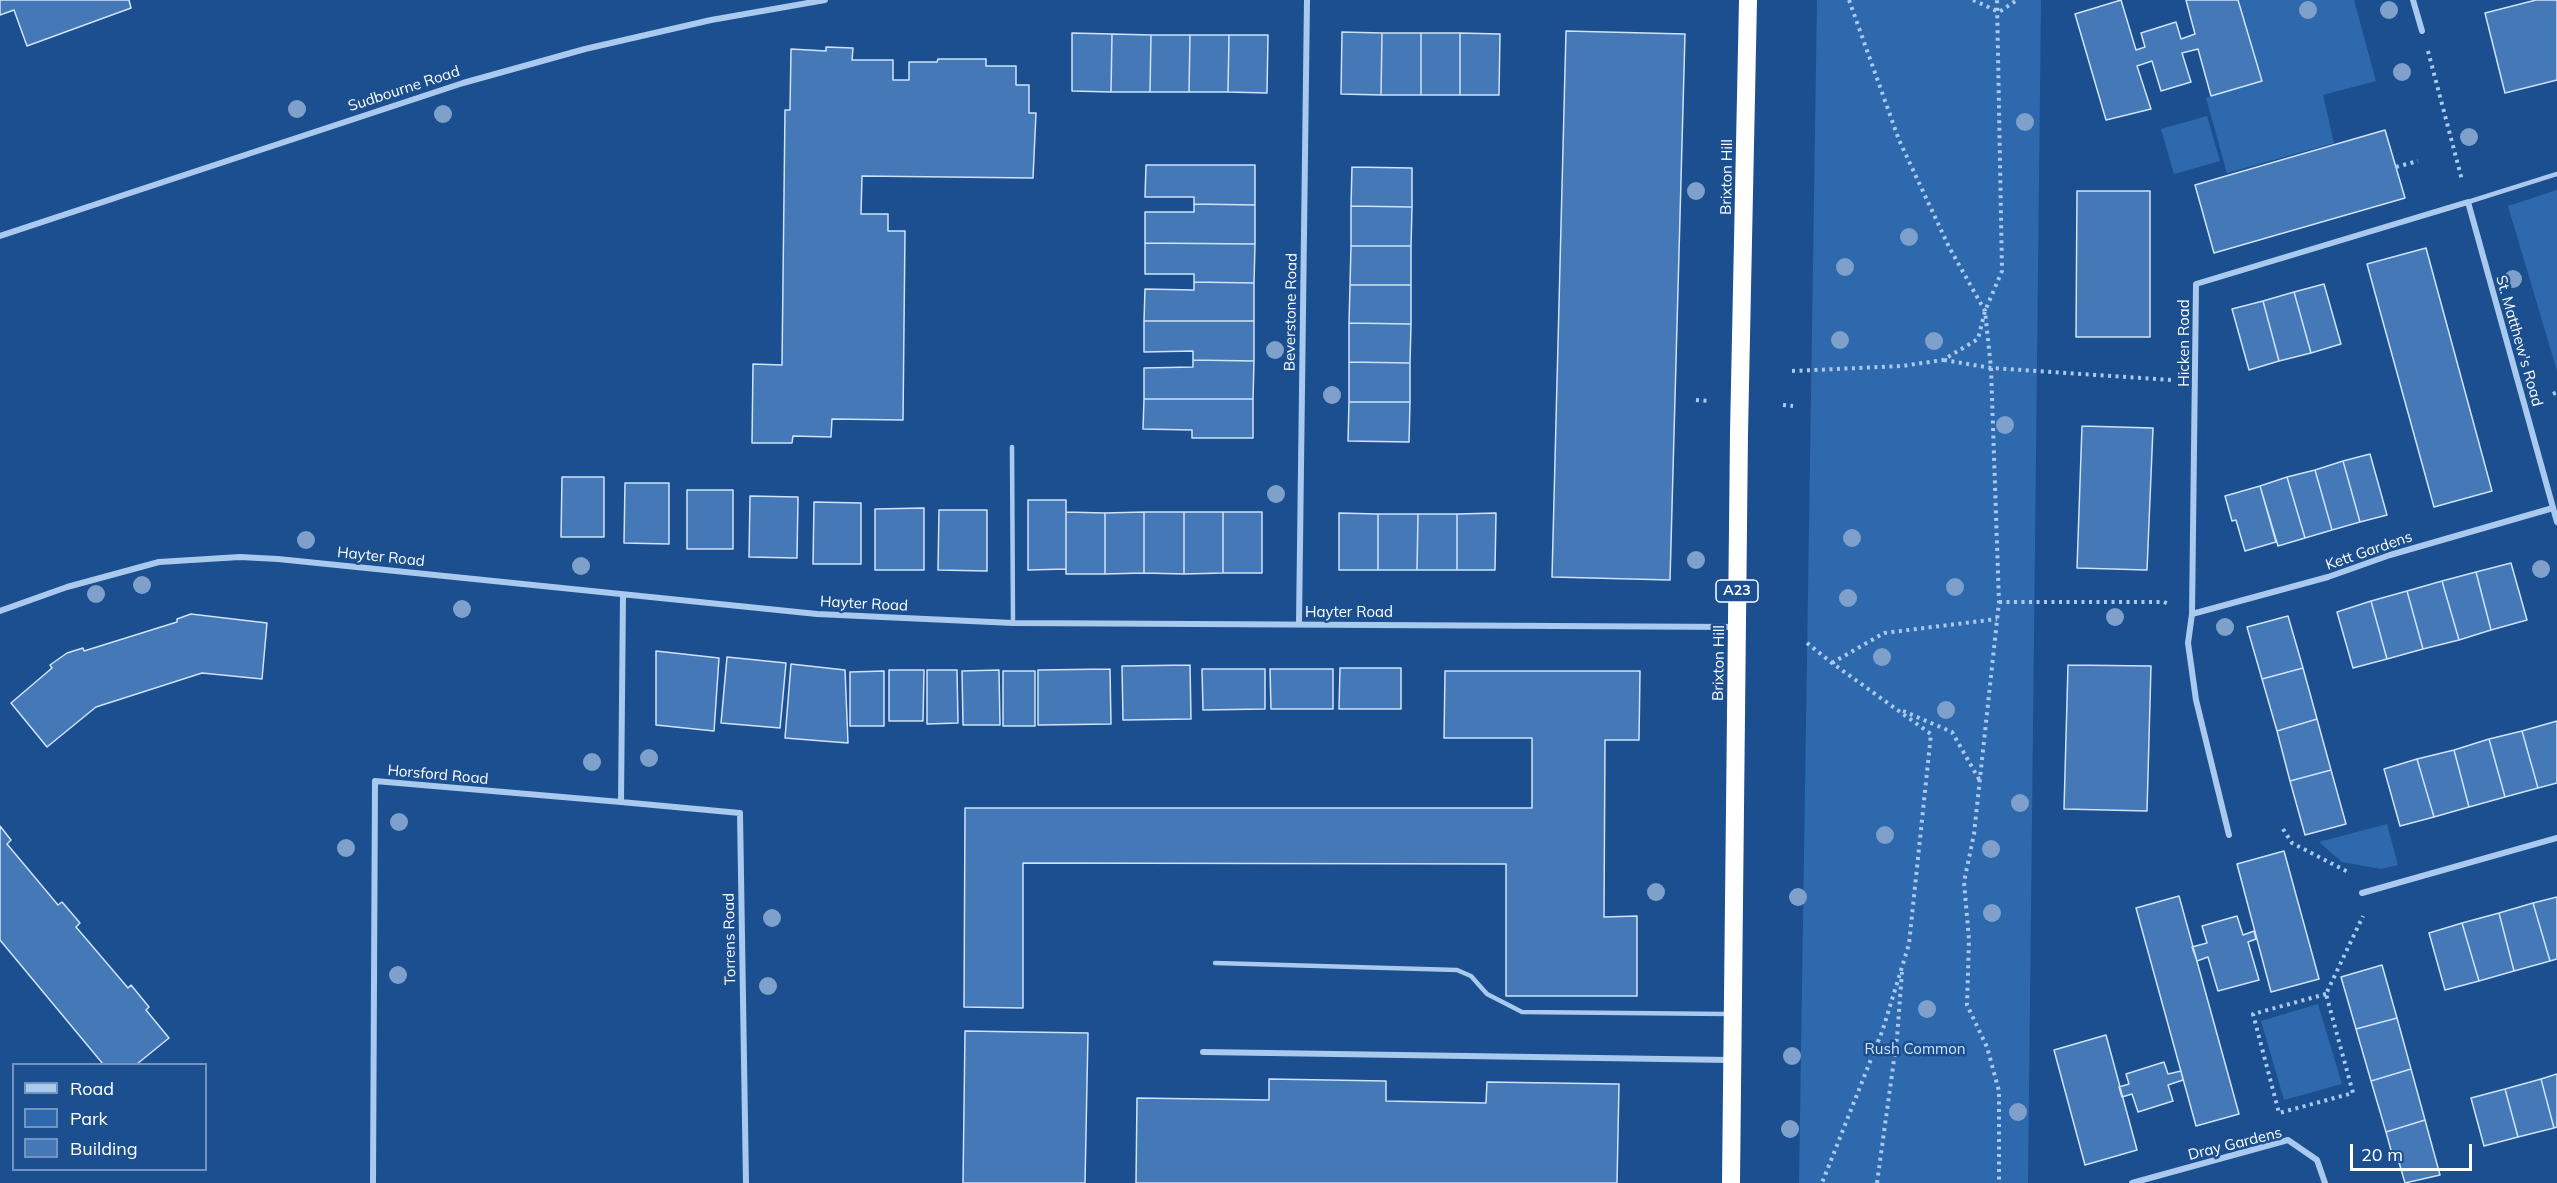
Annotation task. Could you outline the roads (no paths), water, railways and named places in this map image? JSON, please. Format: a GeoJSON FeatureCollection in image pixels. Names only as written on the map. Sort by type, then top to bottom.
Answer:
{"type":"FeatureCollection","features":[{"type":"Feature","properties":{"kind":"highway","name":"Brixton Hill"},"geometry":{"type":"LineString","coordinates":[[1731,1183],[1737,627],[1748,0]]}},
{"type":"Feature","properties":{"kind":"street","name":"Sudbourne Road"},"geometry":{"type":"LineString","coordinates":[[0,236],[463,83],[585,49],[711,20],[825,0]]}},
{"type":"Feature","properties":{"kind":"street","name":"Beverstone Road"},"geometry":{"type":"LineString","coordinates":[[1299,623],[1306,0]]}},
{"type":"Feature","properties":{"kind":"street"},"geometry":{"type":"LineString","coordinates":[[2413,0],[2422,31]]}},
{"type":"Feature","properties":{"kind":"street","name":"Hicken Road"},"geometry":{"type":"LineString","coordinates":[[2229,835],[2196,700],[2188,643],[2192,614],[2196,284],[2468,202]]}},
{"type":"Feature","properties":{"kind":"street","name":"St. Matthew's Road"},"geometry":{"type":"LineString","coordinates":[[2468,202],[2557,522]]}},
{"type":"Feature","properties":{"kind":"street","name":"Kett Gardens"},"geometry":{"type":"LineString","coordinates":[[2192,614],[2328,577],[2390,555],[2553,508]]}},
{"type":"Feature","properties":{"kind":"street","name":"Hayter Road"},"geometry":{"type":"LineString","coordinates":[[0,612],[117,571],[159,562],[201,558],[278,559],[817,614],[1013,623],[1737,627]]}},
{"type":"Feature","properties":{"kind":"street"},"geometry":{"type":"LineString","coordinates":[[621,802],[623,595]]}},
{"type":"Feature","properties":{"kind":"street","name":"Horsford Road"},"geometry":{"type":"LineString","coordinates":[[373,1183],[375,781],[621,802]]}},
{"type":"Feature","properties":{"kind":"street","name":"Torrens Road"},"geometry":{"type":"LineString","coordinates":[[621,802],[740,813],[746,1183]]}},
{"type":"Feature","properties":{"kind":"street"},"geometry":{"type":"LineString","coordinates":[[2362,893],[2557,838]]}},
{"type":"Feature","properties":{"kind":"street"},"geometry":{"type":"LineString","coordinates":[[1203,1052],[1732,1060]]}},
{"type":"Feature","properties":{"kind":"street","name":"Dray Gardens"},"geometry":{"type":"LineString","coordinates":[[2132,1183],[2288,1140],[2317,1160],[2325,1183]]}},
{"type":"Feature","properties":{"kind":"lane"},"geometry":{"type":"LineString","coordinates":[[2468,202],[2557,174]]}},
{"type":"Feature","properties":{"kind":"lane"},"geometry":{"type":"LineString","coordinates":[[1012,447],[1013,623]]}},
{"type":"Feature","properties":{"kind":"lane"},"geometry":{"type":"LineString","coordinates":[[1215,963],[1458,970],[1471,976],[1487,994],[1522,1012],[1733,1014]]}},
{"type":"Feature","properties":{"kind":"park label","name":"Rush Common"},"geometry":{"type":"Point","coordinates":[1915,1049]}}]}
